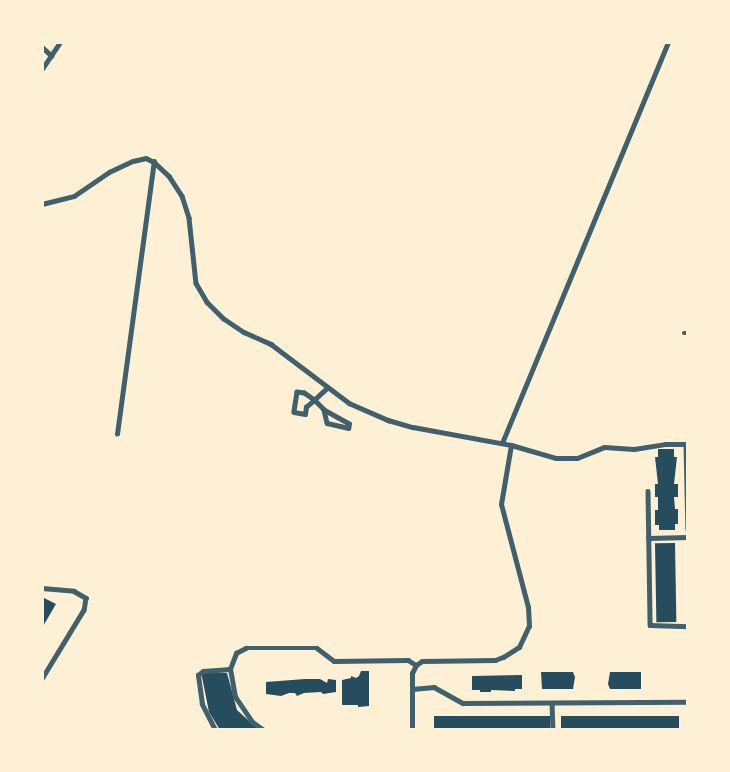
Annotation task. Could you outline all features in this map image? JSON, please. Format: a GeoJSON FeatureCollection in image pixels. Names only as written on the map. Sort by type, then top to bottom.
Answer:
{"type":"FeatureCollection","features":[{"type":"Feature","properties":{"kind":"street"},"geometry":{"type":"LineString","coordinates":[[42,69],[60,42]]}},
{"type":"Feature","properties":{"kind":"street"},"geometry":{"type":"LineString","coordinates":[[502,443],[668,42]]}},
{"type":"Feature","properties":{"kind":"street"},"geometry":{"type":"LineString","coordinates":[[42,47],[52,56]]}},
{"type":"Feature","properties":{"kind":"street"},"geometry":{"type":"LineString","coordinates":[[42,204],[74,196],[109,172],[133,160],[146,158],[154,162],[169,176],[182,196],[190,218],[196,283],[207,302],[223,318],[244,332],[271,344],[349,403],[388,420],[452,436],[511,445],[556,458],[577,458],[604,447],[634,449],[665,444],[687,444],[688,529]]}},
{"type":"Feature","properties":{"kind":"street"},"geometry":{"type":"LineString","coordinates":[[116,434],[154,162]]}},
{"type":"Feature","properties":{"kind":"street"},"geometry":{"type":"LineString","coordinates":[[324,410],[327,423],[348,428],[349,424],[324,410],[314,400],[304,393],[297,392],[294,412],[305,414],[306,407],[314,400],[327,388]]}},
{"type":"Feature","properties":{"kind":"street"},"geometry":{"type":"LineString","coordinates":[[412,730],[412,673],[416,665],[429,661],[495,660],[513,652],[525,638],[530,618],[501,504],[511,445]]}},
{"type":"Feature","properties":{"kind":"street"},"geometry":{"type":"LineString","coordinates":[[648,491],[650,625],[688,626]]}},
{"type":"Feature","properties":{"kind":"street"},"geometry":{"type":"LineString","coordinates":[[648,538],[688,537]]}},
{"type":"Feature","properties":{"kind":"street"},"geometry":{"type":"LineString","coordinates":[[42,588],[74,591],[86,598],[84,610],[42,679]]}},
{"type":"Feature","properties":{"kind":"street"},"geometry":{"type":"LineString","coordinates":[[262,730],[252,722],[236,697],[230,669],[236,652],[246,648],[317,648],[334,661],[408,660],[416,665]]}},
{"type":"Feature","properties":{"kind":"street"},"geometry":{"type":"LineString","coordinates":[[215,730],[202,704],[198,675],[203,671],[230,669]]}},
{"type":"Feature","properties":{"kind":"street"},"geometry":{"type":"LineString","coordinates":[[412,689],[434,687],[463,704],[688,702]]}},
{"type":"Feature","properties":{"kind":"street"},"geometry":{"type":"LineString","coordinates":[[552,703],[554,730]]}},
{"type":"Feature","properties":{"kind":"building"},"geometry":{"type":"Polygon","coordinates":[[[658,449],[674,449],[674,457],[677,457],[674,484],[678,484],[678,497],[674,497],[675,509],[678,509],[678,524],[675,524],[675,530],[659,530],[659,525],[655,525],[655,510],[658,510],[658,497],[655,497],[655,484],[658,484],[655,457],[658,457],[658,449]]]}},
{"type":"Feature","properties":{"kind":"building"},"geometry":{"type":"Polygon","coordinates":[[[655,543],[675,543],[676,622],[656,622],[655,543]]]}},
{"type":"Feature","properties":{"kind":"building"},"geometry":{"type":"Polygon","coordinates":[[[42,597],[56,604],[42,628],[42,597]]]}},
{"type":"Feature","properties":{"kind":"building"},"geometry":{"type":"Polygon","coordinates":[[[361,671],[369,671],[369,706],[342,705],[342,680],[351,678],[351,676],[356,678],[361,671]]]}},
{"type":"Feature","properties":{"kind":"building"},"geometry":{"type":"Polygon","coordinates":[[[201,672],[227,673],[237,710],[259,730],[220,730],[209,712],[201,672]]]}},
{"type":"Feature","properties":{"kind":"building"},"geometry":{"type":"Polygon","coordinates":[[[541,672],[573,672],[575,677],[573,689],[542,689],[541,672]]]}},
{"type":"Feature","properties":{"kind":"building"},"geometry":{"type":"Polygon","coordinates":[[[610,672],[641,672],[641,689],[610,689],[608,684],[610,672]]]}},
{"type":"Feature","properties":{"kind":"building"},"geometry":{"type":"Polygon","coordinates":[[[522,675],[522,689],[515,689],[515,691],[491,690],[491,692],[472,690],[472,676],[522,675]]]}},
{"type":"Feature","properties":{"kind":"building"},"geometry":{"type":"Polygon","coordinates":[[[320,679],[327,683],[328,679],[336,680],[336,692],[323,694],[321,692],[304,693],[297,696],[295,693],[281,696],[266,694],[266,682],[320,679]]]}},
{"type":"Feature","properties":{"kind":"building"},"geometry":{"type":"Polygon","coordinates":[[[434,716],[550,716],[550,730],[434,730],[434,716]]]}},
{"type":"Feature","properties":{"kind":"building"},"geometry":{"type":"Polygon","coordinates":[[[561,716],[679,716],[679,730],[561,730],[561,716]]]}}]}
